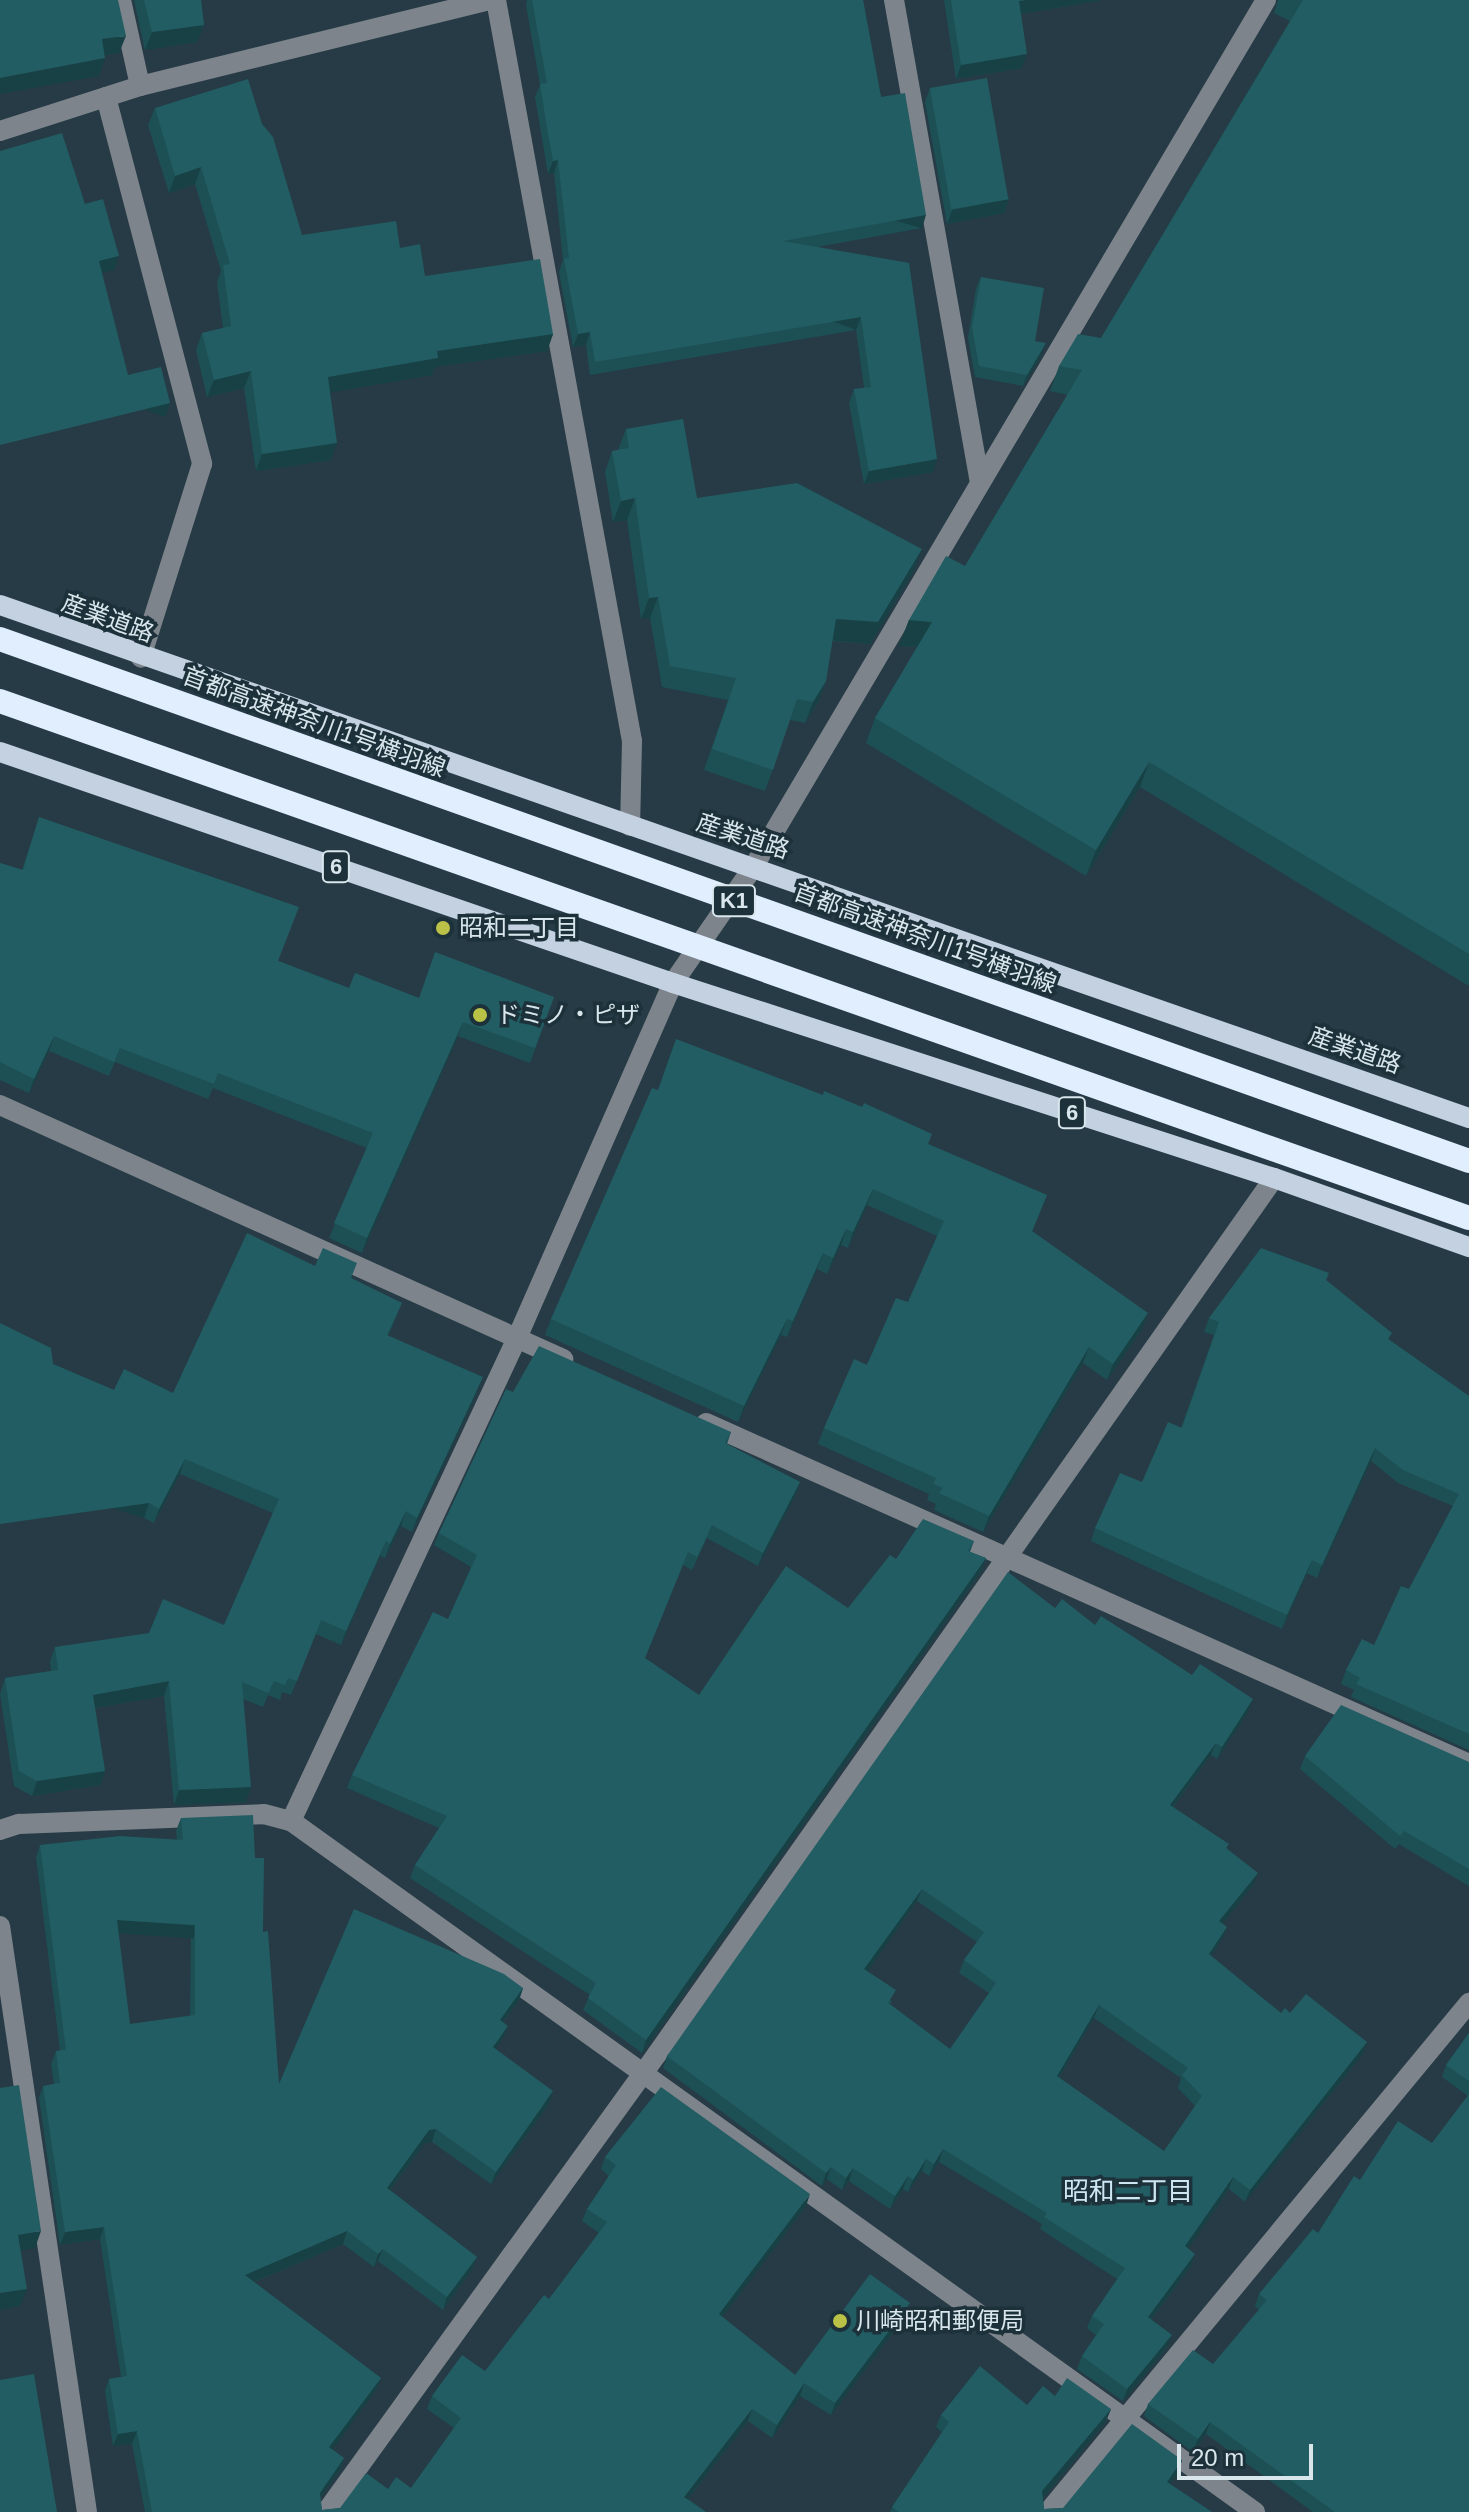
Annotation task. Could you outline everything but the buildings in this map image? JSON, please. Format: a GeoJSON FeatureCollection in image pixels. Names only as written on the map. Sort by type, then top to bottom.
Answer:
{"type":"FeatureCollection","features":[{"type":"Feature","properties":{"kind":"highway","name":"首都高速神奈川1号横羽線"},"geometry":{"type":"LineString","coordinates":[[0,639],[1469,1161]]}},
{"type":"Feature","properties":{"kind":"highway","name":"K1"},"geometry":{"type":"LineString","coordinates":[[0,701],[1469,1218]]}},
{"type":"Feature","properties":{"kind":"main road","name":"産業道路"},"geometry":{"type":"LineString","coordinates":[[0,605],[141,658],[754,866],[1469,1118]]}},
{"type":"Feature","properties":{"kind":"main road","name":"6"},"geometry":{"type":"LineString","coordinates":[[0,752],[673,983],[1274,1178],[1469,1247]]}},
{"type":"Feature","properties":{"kind":"street"},"geometry":{"type":"LineString","coordinates":[[121,0],[140,86]]}},
{"type":"Feature","properties":{"kind":"street"},"geometry":{"type":"LineString","coordinates":[[0,131],[140,86],[493,0],[632,741],[630,826]]}},
{"type":"Feature","properties":{"kind":"street"},"geometry":{"type":"LineString","coordinates":[[894,0],[980,481]]}},
{"type":"Feature","properties":{"kind":"street"},"geometry":{"type":"LineString","coordinates":[[291,1821],[517,1338],[673,983],[754,866],[1266,0]]}},
{"type":"Feature","properties":{"kind":"street"},"geometry":{"type":"LineString","coordinates":[[106,97],[202,464],[141,658]]}},
{"type":"Feature","properties":{"kind":"street"},"geometry":{"type":"LineString","coordinates":[[0,1105],[585,1369]]}},
{"type":"Feature","properties":{"kind":"street"},"geometry":{"type":"LineString","coordinates":[[326,2512],[644,2073],[1274,1178]]}},
{"type":"Feature","properties":{"kind":"street"},"geometry":{"type":"LineString","coordinates":[[681,1412],[1469,1764]]}},
{"type":"Feature","properties":{"kind":"street"},"geometry":{"type":"LineString","coordinates":[[0,1830],[19,1824],[264,1814],[291,1821],[1127,2417],[1255,2512]]}},
{"type":"Feature","properties":{"kind":"street"},"geometry":{"type":"LineString","coordinates":[[0,1926],[87,2512]]}},
{"type":"Feature","properties":{"kind":"street"},"geometry":{"type":"LineString","coordinates":[[1048,2512],[1469,2003]]}},
{"type":"Feature","properties":{"kind":"place","name":"昭和二丁目"},"geometry":{"type":"Point","coordinates":[443,928]}},
{"type":"Feature","properties":{"kind":"place","name":"ドミノ・ピザ"},"geometry":{"type":"Point","coordinates":[480,1015]}},
{"type":"Feature","properties":{"kind":"place","name":"川崎昭和郵便局"},"geometry":{"type":"Point","coordinates":[840,2321]}},
{"type":"Feature","properties":{"kind":"district","name":"昭和二丁目"},"geometry":{"type":"Point","coordinates":[1128,2192]}}]}
